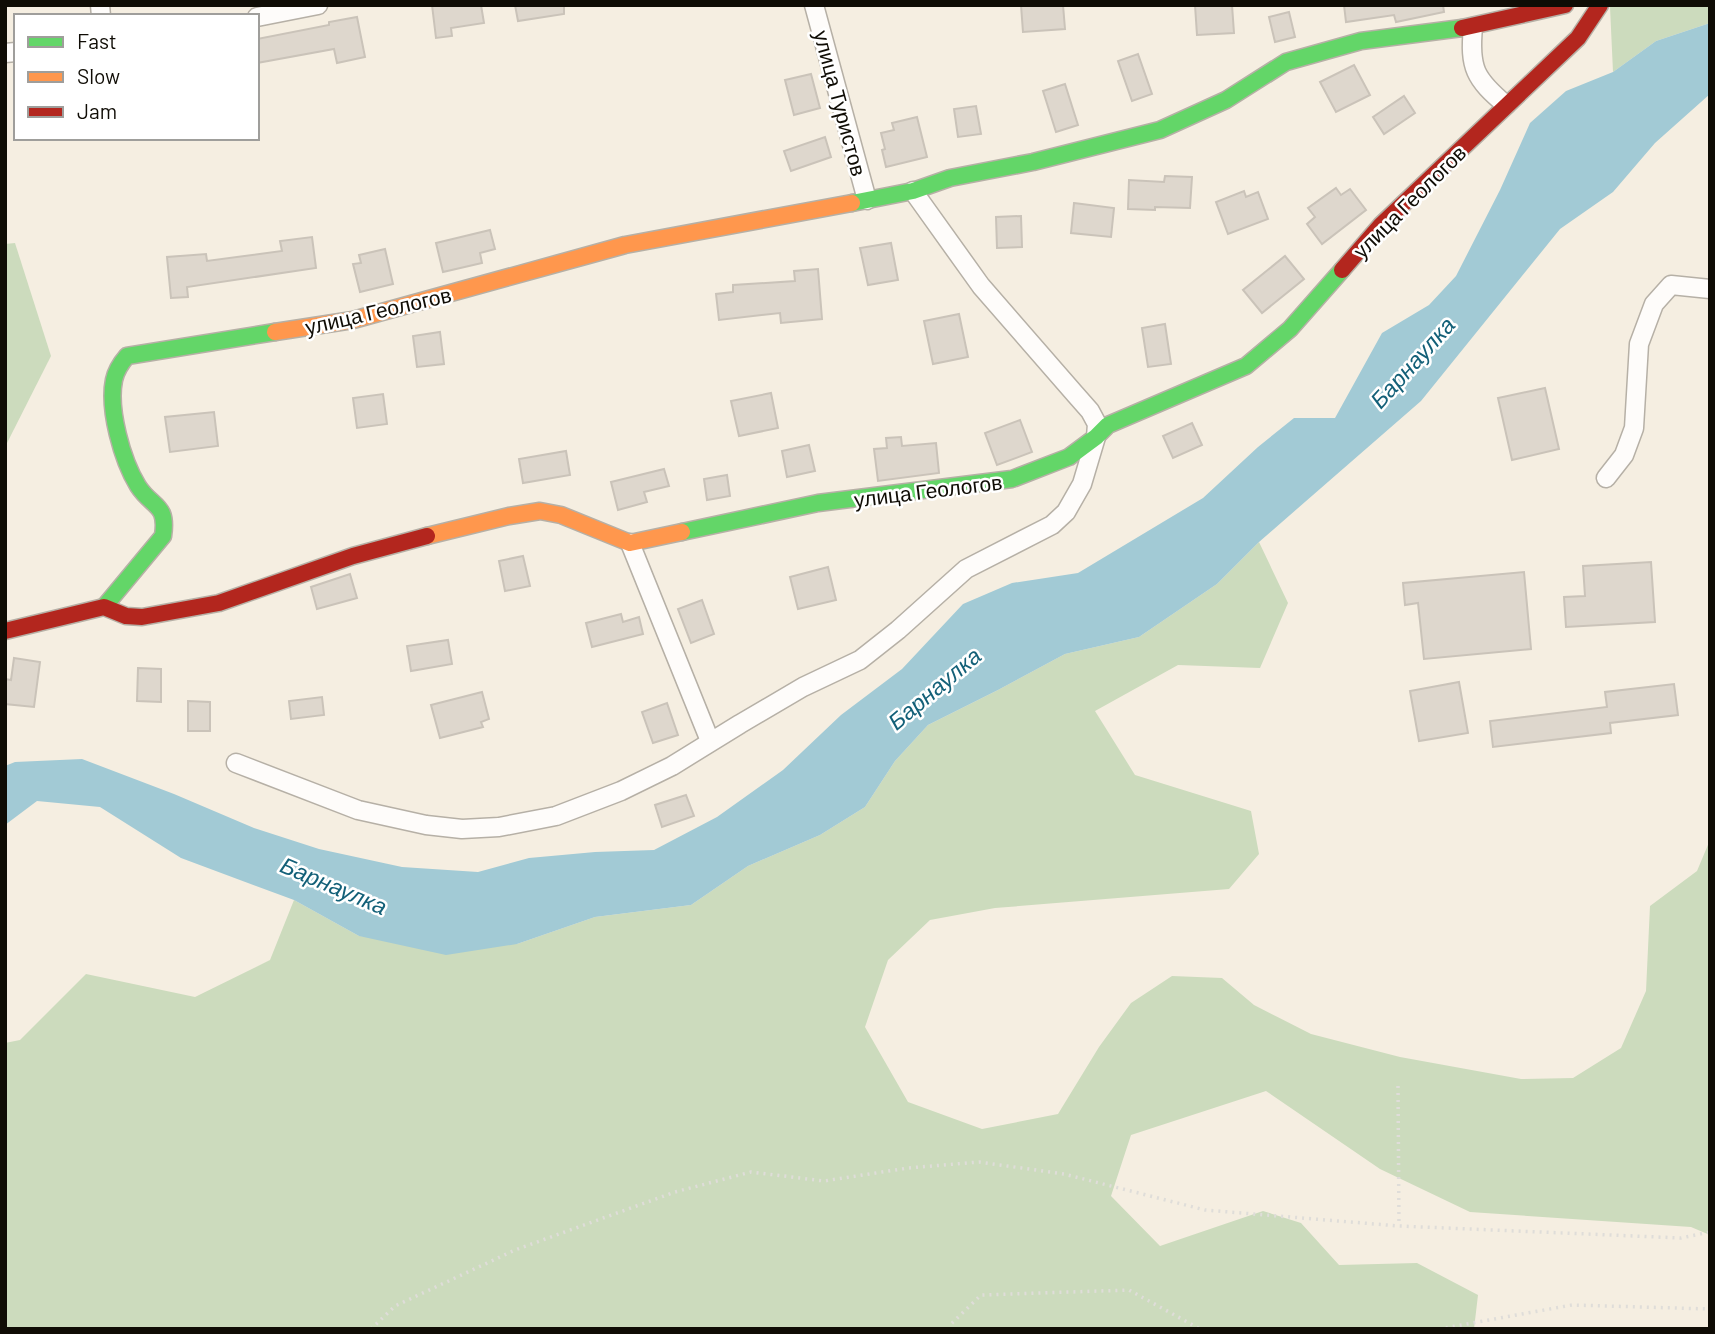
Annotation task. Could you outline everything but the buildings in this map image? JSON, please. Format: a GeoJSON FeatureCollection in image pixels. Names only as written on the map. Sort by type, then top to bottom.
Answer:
{"type":"FeatureCollection","features":[{"type":"Feature","properties":{"kind":"street"},"geometry":{"type":"LineString","coordinates":[[259,17],[318,5]]}},
{"type":"Feature","properties":{"kind":"street","name":"улица Туристов"},"geometry":{"type":"LineString","coordinates":[[814,5],[867,200]]}},
{"type":"Feature","properties":{"kind":"street","name":"улица Геологов"},"geometry":{"type":"LineString","coordinates":[[104,607],[163,536],[166,523],[163,512],[139,488],[121,447],[113,405],[113,382],[118,367],[127,356],[354,320],[625,245],[913,191],[950,178],[1032,162],[1160,130],[1226,100],[1286,62],[1361,41],[1473,27],[1565,5]]}},
{"type":"Feature","properties":{"kind":"street","name":"улица Геологов"},"geometry":{"type":"LineString","coordinates":[[630,543],[818,503],[1012,479],[1069,457],[1108,425],[1247,366],[1290,329],[1381,225],[1578,38],[1600,5]]}},
{"type":"Feature","properties":{"kind":"street"},"geometry":{"type":"LineString","coordinates":[[1473,27],[1471,50],[1474,68],[1486,89],[1506,105]]}},
{"type":"Feature","properties":{"kind":"street"},"geometry":{"type":"LineString","coordinates":[[236,764],[358,810],[426,825],[462,829],[499,827],[556,816],[621,791],[672,766],[803,687],[860,660],[898,631],[966,569],[1052,525],[1066,512],[1082,485],[1096,437],[1097,424],[1090,411],[981,286],[913,191]]}},
{"type":"Feature","properties":{"kind":"street"},"geometry":{"type":"LineString","coordinates":[[1606,478],[1624,455],[1634,428],[1639,344],[1654,304],[1671,285],[1710,289]]}},
{"type":"Feature","properties":{"kind":"street"},"geometry":{"type":"LineString","coordinates":[[5,631],[104,607],[126,616],[142,617],[219,603],[366,553],[455,527],[540,511],[561,515],[630,543],[710,741]]}},
{"type":"Feature","properties":{"kind":"path"},"geometry":{"type":"LineString","coordinates":[[1398,1086],[1399,1226]]}},
{"type":"Feature","properties":{"kind":"path"},"geometry":{"type":"LineString","coordinates":[[371,1329],[395,1306],[515,1250],[676,1192],[751,1172],[824,1181],[908,1168],[979,1162],[1064,1174],[1205,1210],[1399,1226],[1681,1238],[1710,1231]]}},
{"type":"Feature","properties":{"kind":"path"},"geometry":{"type":"LineString","coordinates":[[948,1329],[981,1295],[1129,1290],[1200,1329]]}},
{"type":"Feature","properties":{"kind":"path"},"geometry":{"type":"LineString","coordinates":[[1438,1329],[1572,1306],[1710,1309]]}},
{"type":"Feature","properties":{"kind":"green space"},"geometry":{"type":"Polygon","coordinates":[[[1612,5],[1710,5],[1710,23],[1656,41],[1613,72],[1612,5]]]}},
{"type":"Feature","properties":{"kind":"green space"},"geometry":{"type":"Polygon","coordinates":[[[15,243],[51,356],[5,447],[5,244],[15,243]]]}},
{"type":"Feature","properties":{"kind":"green space"},"geometry":{"type":"Polygon","coordinates":[[[1259,542],[1288,603],[1260,668],[1178,665],[1095,711],[1135,775],[1251,811],[1259,854],[1229,889],[995,908],[930,920],[888,960],[865,1027],[908,1102],[982,1129],[1058,1114],[1099,1047],[1131,1003],[1172,976],[1222,978],[1254,1005],[1311,1034],[1400,1057],[1521,1079],[1573,1078],[1621,1048],[1646,991],[1650,906],[1697,871],[1710,840],[1710,1235],[1691,1227],[1470,1212],[1380,1169],[1266,1091],[1131,1135],[1111,1196],[1160,1246],[1263,1211],[1301,1223],[1339,1265],[1417,1263],[1478,1295],[1474,1329],[5,1329],[5,1043],[20,1040],[86,974],[195,997],[270,960],[294,900],[359,936],[517,944],[595,917],[691,905],[748,866],[820,835],[865,807],[895,761],[928,725],[1065,654],[1139,637],[1217,584],[1259,542]]]}},
{"type":"Feature","properties":{"kind":"water","name":"Барнаулка"},"geometry":{"type":"Polygon","coordinates":[[[1710,23],[1710,94],[1655,143],[1613,192],[1560,229],[1421,401],[1259,542],[1217,584],[1139,637],[1065,654],[928,725],[895,761],[865,807],[820,835],[748,866],[691,905],[595,917],[517,944],[446,955],[359,936],[294,900],[181,858],[100,807],[37,801],[5,825],[5,766],[15,762],[82,759],[254,828],[319,849],[402,867],[478,872],[529,858],[654,850],[717,817],[783,770],[841,715],[902,669],[963,604],[1012,583],[1078,573],[1203,498],[1294,418],[1335,418],[1382,333],[1429,305],[1456,276],[1500,190],[1530,123],[1566,91],[1613,72],[1656,41],[1710,23]]]}},
{"type":"Feature","properties":{"kind":"traffic: fast"},"geometry":{"type":"LineString","coordinates":[[852,203],[913,191],[950,178],[1033,162],[1160,130],[1226,100],[1286,62],[1361,41],[1462,28]]}},
{"type":"Feature","properties":{"kind":"traffic: fast"},"geometry":{"type":"LineString","coordinates":[[682,532],[818,503],[1012,479],[1069,457],[1108,425],[1246,366],[1290,329],[1342,270]]}},
{"type":"Feature","properties":{"kind":"traffic: fast"},"geometry":{"type":"LineString","coordinates":[[104,607],[163,536],[164,525],[161,511],[138,486],[122,449],[113,405],[114,380],[119,367],[127,356],[275,332]]}},
{"type":"Feature","properties":{"kind":"traffic: slow"},"geometry":{"type":"LineString","coordinates":[[275,332],[353,320],[625,245],[852,203]]}},
{"type":"Feature","properties":{"kind":"traffic: slow"},"geometry":{"type":"LineString","coordinates":[[427,536],[540,511],[561,515],[630,543],[682,532]]}},
{"type":"Feature","properties":{"kind":"traffic: jam"},"geometry":{"type":"LineString","coordinates":[[1462,28],[1565,5]]}},
{"type":"Feature","properties":{"kind":"traffic: jam"},"geometry":{"type":"LineString","coordinates":[[1342,270],[1381,225],[1578,38],[1600,5]]}},
{"type":"Feature","properties":{"kind":"traffic: jam"},"geometry":{"type":"LineString","coordinates":[[5,631],[104,607],[126,616],[142,617],[219,603],[353,556],[427,536]]}}]}
